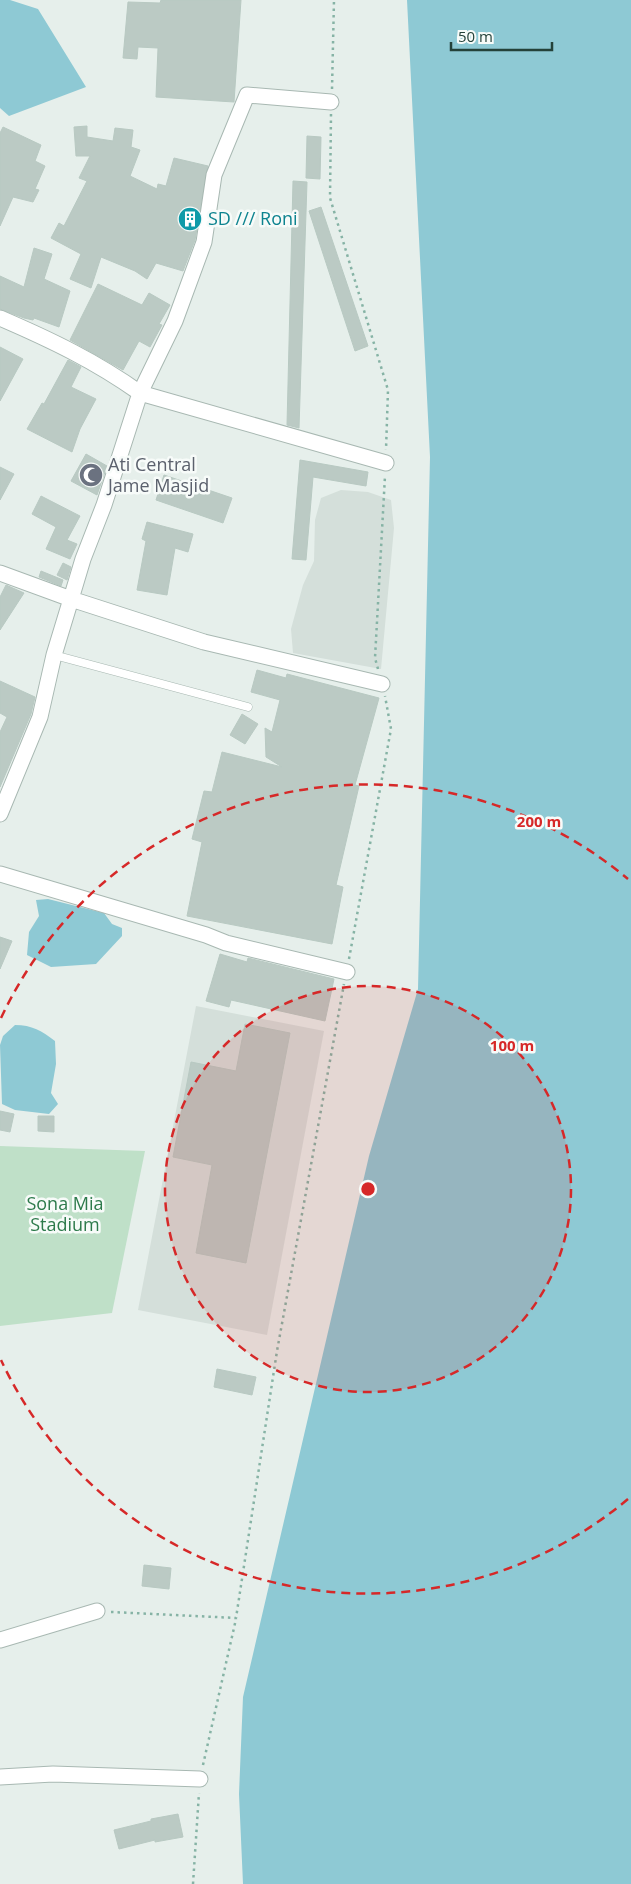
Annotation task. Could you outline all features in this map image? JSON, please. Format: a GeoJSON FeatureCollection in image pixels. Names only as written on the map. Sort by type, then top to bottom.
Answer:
{"type":"FeatureCollection","features":[{"type":"Feature","properties":{"kind":"street"},"geometry":{"type":"LineString","coordinates":[[0,814],[40,717],[54,655],[83,559],[104,505],[140,393],[175,321],[201,251],[214,175],[247,95],[331,102]]}},
{"type":"Feature","properties":{"kind":"street"},"geometry":{"type":"LineString","coordinates":[[0,318],[60,344],[107,370],[140,393],[386,463]]}},
{"type":"Feature","properties":{"kind":"street"},"geometry":{"type":"LineString","coordinates":[[0,573],[71,599],[204,642],[382,684]]}},
{"type":"Feature","properties":{"kind":"street"},"geometry":{"type":"LineString","coordinates":[[0,874],[206,935],[226,943],[347,972]]}},
{"type":"Feature","properties":{"kind":"street"},"geometry":{"type":"LineString","coordinates":[[0,1640],[96,1611]]}},
{"type":"Feature","properties":{"kind":"street"},"geometry":{"type":"LineString","coordinates":[[0,1777],[53,1774],[200,1779]]}},
{"type":"Feature","properties":{"kind":"lane"},"geometry":{"type":"LineString","coordinates":[[54,655],[248,707]]}},
{"type":"Feature","properties":{"kind":"path"},"geometry":{"type":"LineString","coordinates":[[193,1884],[200,1779],[236,1618],[277,1351],[391,729],[375,658],[386,463],[388,390],[330,198],[334,0]]}},
{"type":"Feature","properties":{"kind":"path"},"geometry":{"type":"LineString","coordinates":[[96,1611],[236,1618]]}},
{"type":"Feature","properties":{"kind":"shaded area"},"geometry":{"type":"Polygon","coordinates":[[[341,490],[368,492],[391,500],[394,528],[381,669],[293,653],[291,629],[303,585],[314,561],[315,520],[321,498],[341,490]]]}},
{"type":"Feature","properties":{"kind":"shaded area"},"geometry":{"type":"Polygon","coordinates":[[[196,1006],[324,1031],[267,1335],[138,1310],[196,1006]]]}},
{"type":"Feature","properties":{"kind":"green space","name":"Sona Mia Stadium"},"geometry":{"type":"Polygon","coordinates":[[[0,1146],[145,1151],[112,1313],[0,1326],[0,1146]]]}},
{"type":"Feature","properties":{"kind":"water"},"geometry":{"type":"Polygon","coordinates":[[[0,0],[10,0],[38,9],[86,87],[9,116],[0,108],[0,0]]]}},
{"type":"Feature","properties":{"kind":"water"},"geometry":{"type":"Polygon","coordinates":[[[407,0],[631,0],[631,1884],[243,1884],[239,1794],[243,1697],[369,1156],[418,989],[430,457],[407,0]]]}},
{"type":"Feature","properties":{"kind":"water"},"geometry":{"type":"Polygon","coordinates":[[[48,899],[104,913],[112,924],[122,928],[122,936],[96,964],[51,967],[27,955],[29,932],[39,916],[36,900],[48,899]]]}},
{"type":"Feature","properties":{"kind":"water"},"geometry":{"type":"Polygon","coordinates":[[[15,1025],[36,1029],[55,1041],[56,1064],[51,1093],[58,1104],[49,1114],[15,1110],[2,1104],[0,1045],[3,1036],[15,1025]]]}},
{"type":"Feature","properties":{"kind":"building"},"geometry":{"type":"Polygon","coordinates":[[[161,0],[241,0],[234,102],[156,97],[158,48],[138,47],[137,59],[123,58],[128,2],[160,3],[161,0]]]}},
{"type":"Feature","properties":{"kind":"building"},"geometry":{"type":"Polygon","coordinates":[[[87,126],[87,137],[113,141],[115,128],[133,130],[131,147],[140,150],[130,176],[157,189],[158,184],[166,186],[174,158],[208,166],[195,240],[183,271],[156,263],[147,279],[135,271],[101,257],[91,288],[70,279],[81,254],[51,238],[59,223],[64,226],[87,181],[79,178],[90,156],[76,156],[74,127],[87,126]]]}},
{"type":"Feature","properties":{"kind":"building"},"geometry":{"type":"Polygon","coordinates":[[[3,127],[41,145],[35,161],[45,166],[35,189],[39,190],[33,202],[13,197],[0,226],[0,133],[3,127]]]}},
{"type":"Feature","properties":{"kind":"building"},"geometry":{"type":"Polygon","coordinates":[[[307,136],[321,137],[320,179],[306,178],[307,136]]]}},
{"type":"Feature","properties":{"kind":"building"},"geometry":{"type":"Polygon","coordinates":[[[293,181],[307,182],[299,428],[287,425],[293,181]]]}},
{"type":"Feature","properties":{"kind":"building"},"geometry":{"type":"Polygon","coordinates":[[[321,207],[368,346],[355,351],[309,211],[321,207]]]}},
{"type":"Feature","properties":{"kind":"building"},"geometry":{"type":"Polygon","coordinates":[[[34,248],[52,254],[44,279],[70,291],[59,327],[34,318],[33,320],[24,318],[0,309],[0,276],[24,287],[34,248]]]}},
{"type":"Feature","properties":{"kind":"building"},"geometry":{"type":"Polygon","coordinates":[[[98,284],[142,305],[149,293],[170,305],[159,324],[162,325],[150,347],[139,341],[123,370],[70,340],[98,284]]]}},
{"type":"Feature","properties":{"kind":"building"},"geometry":{"type":"Polygon","coordinates":[[[0,347],[23,359],[0,401],[0,347]]]}},
{"type":"Feature","properties":{"kind":"building"},"geometry":{"type":"Polygon","coordinates":[[[68,360],[81,367],[71,387],[96,399],[80,429],[72,452],[27,429],[42,403],[44,404],[68,360]]]}},
{"type":"Feature","properties":{"kind":"building"},"geometry":{"type":"Polygon","coordinates":[[[86,454],[107,466],[97,495],[71,481],[86,454]]]}},
{"type":"Feature","properties":{"kind":"building"},"geometry":{"type":"Polygon","coordinates":[[[300,460],[368,472],[366,486],[313,477],[306,560],[292,559],[300,460]]]}},
{"type":"Feature","properties":{"kind":"building"},"geometry":{"type":"Polygon","coordinates":[[[0,467],[14,474],[0,500],[0,467]]]}},
{"type":"Feature","properties":{"kind":"building"},"geometry":{"type":"Polygon","coordinates":[[[164,475],[232,498],[223,523],[156,500],[164,475]]]}},
{"type":"Feature","properties":{"kind":"building"},"geometry":{"type":"Polygon","coordinates":[[[41,496],[80,516],[67,540],[77,544],[70,559],[46,549],[56,527],[32,514],[41,496]]]}},
{"type":"Feature","properties":{"kind":"building"},"geometry":{"type":"Polygon","coordinates":[[[147,522],[193,534],[188,552],[175,548],[167,595],[137,590],[146,541],[142,539],[147,522]]]}},
{"type":"Feature","properties":{"kind":"building"},"geometry":{"type":"Polygon","coordinates":[[[63,563],[71,567],[67,580],[57,575],[63,563]]]}},
{"type":"Feature","properties":{"kind":"building"},"geometry":{"type":"Polygon","coordinates":[[[41,571],[63,580],[61,586],[39,577],[41,571]]]}},
{"type":"Feature","properties":{"kind":"building"},"geometry":{"type":"Polygon","coordinates":[[[6,585],[24,593],[0,630],[0,597],[6,585]]]}},
{"type":"Feature","properties":{"kind":"building"},"geometry":{"type":"Polygon","coordinates":[[[257,670],[286,678],[287,674],[379,698],[355,785],[359,786],[336,885],[343,887],[332,944],[187,916],[202,842],[192,839],[204,791],[212,792],[222,752],[282,767],[266,757],[265,728],[272,732],[280,700],[251,692],[257,670]]]}},
{"type":"Feature","properties":{"kind":"building"},"geometry":{"type":"Polygon","coordinates":[[[0,681],[35,697],[31,714],[0,787],[0,732],[7,717],[0,713],[0,681]]]}},
{"type":"Feature","properties":{"kind":"building"},"geometry":{"type":"Polygon","coordinates":[[[242,714],[258,724],[245,744],[230,735],[242,714]]]}},
{"type":"Feature","properties":{"kind":"building"},"geometry":{"type":"Polygon","coordinates":[[[0,937],[12,941],[0,969],[0,937]]]}},
{"type":"Feature","properties":{"kind":"building"},"geometry":{"type":"Polygon","coordinates":[[[220,954],[247,962],[248,958],[334,979],[325,1021],[231,1000],[229,1007],[206,1001],[220,954]]]}},
{"type":"Feature","properties":{"kind":"building"},"geometry":{"type":"Polygon","coordinates":[[[245,1024],[290,1033],[246,1263],[196,1253],[212,1165],[173,1157],[191,1062],[236,1071],[245,1024]]]}},
{"type":"Feature","properties":{"kind":"building"},"geometry":{"type":"Polygon","coordinates":[[[0,1111],[14,1114],[10,1132],[0,1130],[0,1111]]]}},
{"type":"Feature","properties":{"kind":"building"},"geometry":{"type":"Polygon","coordinates":[[[38,1116],[54,1116],[54,1132],[38,1131],[38,1116]]]}},
{"type":"Feature","properties":{"kind":"building"},"geometry":{"type":"Polygon","coordinates":[[[217,1369],[256,1377],[252,1395],[214,1387],[217,1369]]]}},
{"type":"Feature","properties":{"kind":"building"},"geometry":{"type":"Polygon","coordinates":[[[144,1565],[171,1568],[169,1589],[142,1586],[144,1565]]]}},
{"type":"Feature","properties":{"kind":"building"},"geometry":{"type":"Polygon","coordinates":[[[178,1814],[183,1837],[155,1842],[155,1840],[119,1849],[114,1830],[151,1821],[151,1819],[178,1814]]]}},
{"type":"Feature","properties":{"kind":"place","name":"SD /// Roni"},"geometry":{"type":"Point","coordinates":[190,219]}},
{"type":"Feature","properties":{"kind":"place","name":"Ati Central Jame Masjid"},"geometry":{"type":"Point","coordinates":[91,475]}}]}
